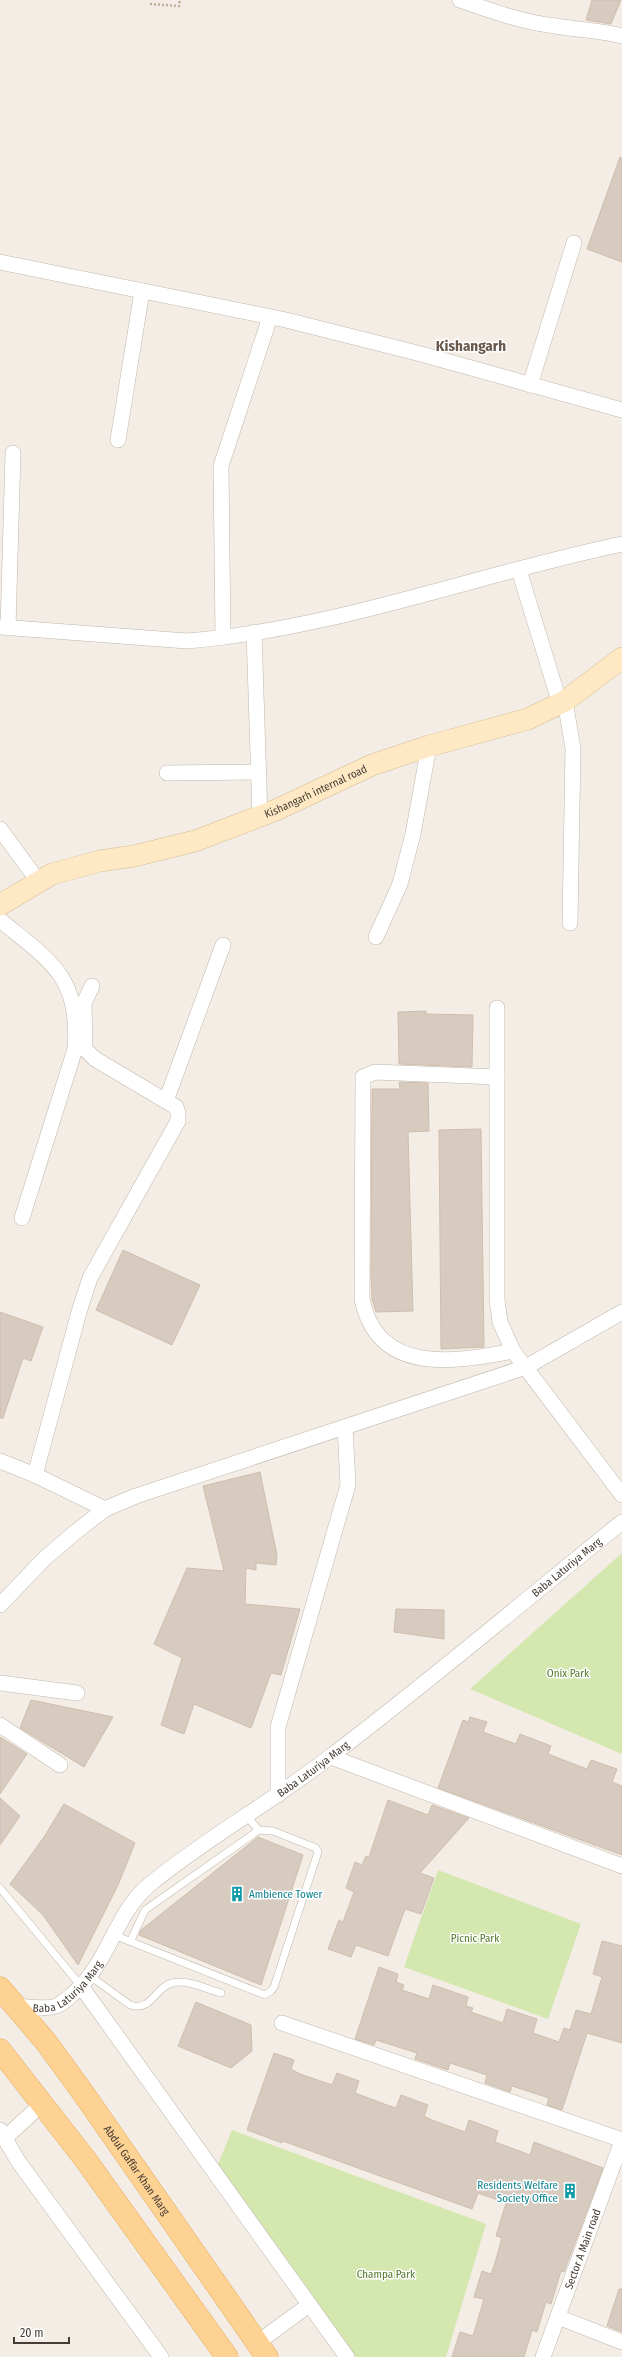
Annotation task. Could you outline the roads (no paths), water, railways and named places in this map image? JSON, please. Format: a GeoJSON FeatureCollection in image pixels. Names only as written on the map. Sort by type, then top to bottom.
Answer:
{"type":"FeatureCollection","features":[{"type":"Feature","properties":{"kind":"main road","name":"Abdul Gaffar Khan Marg"},"geometry":{"type":"LineString","coordinates":[[0,1988],[17,2006],[81,2090],[262,2350]]}},
{"type":"Feature","properties":{"kind":"main road"},"geometry":{"type":"LineString","coordinates":[[0,2050],[85,2159],[227,2357]]}},
{"type":"Feature","properties":{"kind":"street"},"geometry":{"type":"LineString","coordinates":[[460,0],[492,12],[533,22],[603,31],[622,36]]}},
{"type":"Feature","properties":{"kind":"street"},"geometry":{"type":"LineString","coordinates":[[530,385],[574,243]]}},
{"type":"Feature","properties":{"kind":"street"},"geometry":{"type":"LineString","coordinates":[[0,262],[270,316],[421,354],[622,410]]}},
{"type":"Feature","properties":{"kind":"street"},"geometry":{"type":"LineString","coordinates":[[118,440],[142,291]]}},
{"type":"Feature","properties":{"kind":"street"},"geometry":{"type":"LineString","coordinates":[[223,637],[221,466],[270,316]]}},
{"type":"Feature","properties":{"kind":"street"},"geometry":{"type":"LineString","coordinates":[[12,453],[4,627],[187,641],[223,637],[324,619],[622,544]]}},
{"type":"Feature","properties":{"kind":"street"},"geometry":{"type":"LineString","coordinates":[[519,570],[562,702],[573,748],[570,923]]}},
{"type":"Feature","properties":{"kind":"street"},"geometry":{"type":"LineString","coordinates":[[254,632],[260,816]]}},
{"type":"Feature","properties":{"kind":"street","name":"Kishangarh internal road"},"geometry":{"type":"LineString","coordinates":[[0,905],[38,880],[68,869],[100,861],[141,855],[195,841],[260,816],[372,765],[429,746],[528,719],[562,702],[622,658]]}},
{"type":"Feature","properties":{"kind":"street"},"geometry":{"type":"LineString","coordinates":[[376,937],[402,877],[413,834],[429,746]]}},
{"type":"Feature","properties":{"kind":"street"},"geometry":{"type":"LineString","coordinates":[[167,773],[259,772]]}},
{"type":"Feature","properties":{"kind":"street"},"geometry":{"type":"LineString","coordinates":[[0,829],[38,880]]}},
{"type":"Feature","properties":{"kind":"street"},"geometry":{"type":"LineString","coordinates":[[0,920],[54,964],[64,978],[77,1027],[75,1049],[22,1218]]}},
{"type":"Feature","properties":{"kind":"street"},"geometry":{"type":"LineString","coordinates":[[166,1101],[223,945]]}},
{"type":"Feature","properties":{"kind":"street"},"geometry":{"type":"LineString","coordinates":[[35,1475],[79,1312],[90,1278],[178,1121],[176,1107],[95,1059],[85,1049],[84,1003],[92,986]]}},
{"type":"Feature","properties":{"kind":"street"},"geometry":{"type":"LineString","coordinates":[[497,1008],[497,1300],[500,1322],[513,1351],[622,1495]]}},
{"type":"Feature","properties":{"kind":"street"},"geometry":{"type":"LineString","coordinates":[[497,1077],[375,1072],[368,1073],[363,1077],[362,1299],[365,1314],[372,1326],[384,1340],[399,1351],[418,1359],[455,1361],[513,1351]]}},
{"type":"Feature","properties":{"kind":"street"},"geometry":{"type":"LineString","coordinates":[[0,1605],[44,1559],[106,1509],[136,1496],[526,1367],[622,1312]]}},
{"type":"Feature","properties":{"kind":"street"},"geometry":{"type":"LineString","coordinates":[[278,1794],[278,1727],[348,1485],[345,1427]]}},
{"type":"Feature","properties":{"kind":"street"},"geometry":{"type":"LineString","coordinates":[[0,1461],[35,1475],[106,1509]]}},
{"type":"Feature","properties":{"kind":"street","name":"Baba Laturiya Marg"},"geometry":{"type":"LineString","coordinates":[[17,2006],[40,2008],[55,2006],[64,2002],[86,1981],[102,1960],[128,1908],[140,1893],[173,1866],[247,1817],[331,1757],[622,1522]]}},
{"type":"Feature","properties":{"kind":"street"},"geometry":{"type":"LineString","coordinates":[[0,1683],[77,1693]]}},
{"type":"Feature","properties":{"kind":"street"},"geometry":{"type":"LineString","coordinates":[[0,1725],[60,1765]]}},
{"type":"Feature","properties":{"kind":"street"},"geometry":{"type":"LineString","coordinates":[[331,1757],[622,1866]]}},
{"type":"Feature","properties":{"kind":"street"},"geometry":{"type":"LineString","coordinates":[[86,1981],[347,2357]]}},
{"type":"Feature","properties":{"kind":"street"},"geometry":{"type":"LineString","coordinates":[[282,2022],[622,2141]]}},
{"type":"Feature","properties":{"kind":"street"},"geometry":{"type":"LineString","coordinates":[[42,2104],[3,2133],[18,2161],[161,2357]]}},
{"type":"Feature","properties":{"kind":"street","name":"Sector A Main road"},"geometry":{"type":"LineString","coordinates":[[543,2357],[622,2141]]}},
{"type":"Feature","properties":{"kind":"street"},"geometry":{"type":"LineString","coordinates":[[262,2350],[302,2310]]}},
{"type":"Feature","properties":{"kind":"street"},"geometry":{"type":"LineString","coordinates":[[558,2317],[622,2342]]}},
{"type":"Feature","properties":{"kind":"lane"},"geometry":{"type":"LineString","coordinates":[[247,1817],[259,1830]]}},
{"type":"Feature","properties":{"kind":"lane"},"geometry":{"type":"LineString","coordinates":[[114,1935],[131,1940],[233,1984],[265,1995],[271,1991],[318,1852],[316,1848],[272,1831],[259,1830],[145,1910],[131,1940]]}},
{"type":"Feature","properties":{"kind":"lane"},"geometry":{"type":"LineString","coordinates":[[0,1888],[86,1981],[130,2005],[137,2007],[144,2006],[173,1982],[185,1982],[221,1993]]}},
{"type":"Feature","properties":{"kind":"place","name":"Ambience Tower"},"geometry":{"type":"Point","coordinates":[237,1894]}},
{"type":"Feature","properties":{"kind":"place","name":"Residents Welfare Society Office"},"geometry":{"type":"Point","coordinates":[570,2191]}},
{"type":"Feature","properties":{"kind":"district","name":"Kishangarh"},"geometry":{"type":"Point","coordinates":[471,346]}},
{"type":"Feature","properties":{"kind":"park label","name":"Onix Park"},"geometry":{"type":"Point","coordinates":[568,1673]}},
{"type":"Feature","properties":{"kind":"park label","name":"Picnic Park"},"geometry":{"type":"Point","coordinates":[475,1938]}},
{"type":"Feature","properties":{"kind":"park label","name":"Champa Park"},"geometry":{"type":"Point","coordinates":[386,2274]}}]}
